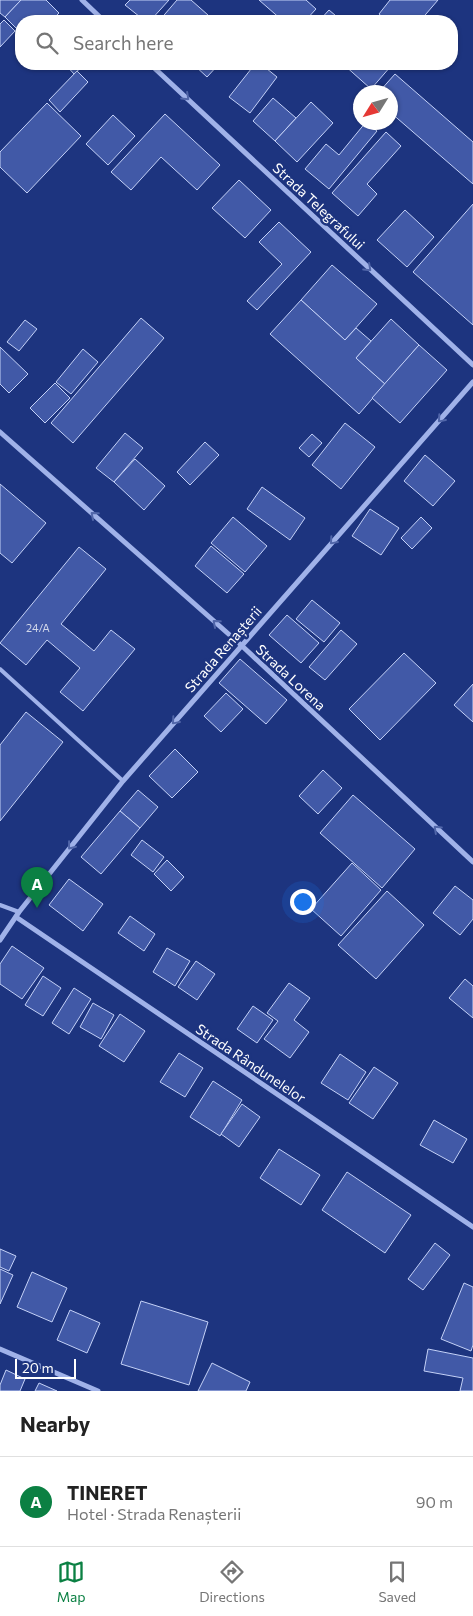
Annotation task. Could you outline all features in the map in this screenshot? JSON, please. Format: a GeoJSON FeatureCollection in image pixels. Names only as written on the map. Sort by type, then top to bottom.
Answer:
{"type":"FeatureCollection","features":[{"type":"Feature","properties":{"kind":"street"},"geometry":{"type":"LineString","coordinates":[[82,0],[98,15]]}},
{"type":"Feature","properties":{"kind":"street","name":"Strada Telegrafului"},"geometry":{"type":"LineString","coordinates":[[156,70],[473,366]]}},
{"type":"Feature","properties":{"kind":"street","name":"Strada Renașterii"},"geometry":{"type":"LineString","coordinates":[[0,940],[17,914],[123,781],[473,382]]}},
{"type":"Feature","properties":{"kind":"street","name":"Strada Lorena"},"geometry":{"type":"LineString","coordinates":[[0,432],[241,645],[473,862]]}},
{"type":"Feature","properties":{"kind":"street","name":"Strada Rândunelelor"},"geometry":{"type":"LineString","coordinates":[[17,914],[473,1227]]}},
{"type":"Feature","properties":{"kind":"street"},"geometry":{"type":"LineString","coordinates":[[0,1349],[98,1391]]}},
{"type":"Feature","properties":{"kind":"lane"},"geometry":{"type":"LineString","coordinates":[[0,669],[123,781]]}},
{"type":"Feature","properties":{"kind":"lane"},"geometry":{"type":"LineString","coordinates":[[0,905],[17,914]]}},
{"type":"Feature","properties":{"kind":"building"},"geometry":{"type":"Polygon","coordinates":[[[0,0],[21,0],[5,17],[0,13],[0,0]]]}},
{"type":"Feature","properties":{"kind":"building"},"geometry":{"type":"Polygon","coordinates":[[[21,0],[46,0],[59,13],[57,15],[15,15],[15,27],[5,17],[21,0]]]}},
{"type":"Feature","properties":{"kind":"building"},"geometry":{"type":"Polygon","coordinates":[[[130,0],[169,0],[155,15],[138,15],[125,5],[130,0]]]}},
{"type":"Feature","properties":{"kind":"building"},"geometry":{"type":"Polygon","coordinates":[[[177,0],[191,0],[208,15],[164,15],[177,0]]]}},
{"type":"Feature","properties":{"kind":"building"},"geometry":{"type":"Polygon","coordinates":[[[259,0],[306,0],[316,9],[310,15],[276,15],[259,0]]]}},
{"type":"Feature","properties":{"kind":"building"},"geometry":{"type":"Polygon","coordinates":[[[390,0],[438,0],[425,15],[379,14],[390,0]]]}},
{"type":"Feature","properties":{"kind":"building"},"geometry":{"type":"Polygon","coordinates":[[[329,10],[335,15],[324,15],[329,10]]]}},
{"type":"Feature","properties":{"kind":"building"},"geometry":{"type":"Polygon","coordinates":[[[4,20],[15,31],[0,47],[0,24],[4,20]]]}},
{"type":"Feature","properties":{"kind":"building"},"geometry":{"type":"Polygon","coordinates":[[[70,70],[78,70],[74,74],[70,70]]]}},
{"type":"Feature","properties":{"kind":"building"},"geometry":{"type":"Polygon","coordinates":[[[199,70],[213,70],[207,77],[199,70]]]}},
{"type":"Feature","properties":{"kind":"building"},"geometry":{"type":"Polygon","coordinates":[[[250,70],[268,70],[277,77],[250,113],[229,97],[250,70]]]}},
{"type":"Feature","properties":{"kind":"building"},"geometry":{"type":"Polygon","coordinates":[[[350,70],[388,70],[374,85],[367,85],[350,70]]]}},
{"type":"Feature","properties":{"kind":"building"},"geometry":{"type":"Polygon","coordinates":[[[77,71],[88,82],[60,112],[49,100],[77,71]]]}},
{"type":"Feature","properties":{"kind":"building"},"geometry":{"type":"Polygon","coordinates":[[[395,74],[473,142],[473,184],[398,119],[398,85],[385,85],[395,74]]]}},
{"type":"Feature","properties":{"kind":"building"},"geometry":{"type":"Polygon","coordinates":[[[273,98],[296,118],[275,141],[253,121],[273,98]]]}},
{"type":"Feature","properties":{"kind":"building"},"geometry":{"type":"Polygon","coordinates":[[[311,102],[333,123],[297,162],[275,141],[311,102]]]}},
{"type":"Feature","properties":{"kind":"building"},"geometry":{"type":"Polygon","coordinates":[[[47,103],[81,136],[27,193],[0,167],[0,152],[47,103]]]}},
{"type":"Feature","properties":{"kind":"building"},"geometry":{"type":"Polygon","coordinates":[[[165,114],[220,165],[197,190],[161,157],[131,190],[111,172],[165,114]]]}},
{"type":"Feature","properties":{"kind":"building"},"geometry":{"type":"Polygon","coordinates":[[[113,115],[135,136],[108,165],[86,144],[113,115]]]}},
{"type":"Feature","properties":{"kind":"building"},"geometry":{"type":"Polygon","coordinates":[[[359,130],[377,131],[329,189],[305,169],[326,144],[339,155],[359,130]]]}},
{"type":"Feature","properties":{"kind":"building"},"geometry":{"type":"Polygon","coordinates":[[[386,132],[401,146],[367,184],[377,194],[358,216],[332,193],[386,132]]]}},
{"type":"Feature","properties":{"kind":"building"},"geometry":{"type":"Polygon","coordinates":[[[239,180],[271,210],[245,238],[212,208],[239,180]]]}},
{"type":"Feature","properties":{"kind":"building"},"geometry":{"type":"Polygon","coordinates":[[[473,204],[473,325],[413,272],[473,204]]]}},
{"type":"Feature","properties":{"kind":"building"},"geometry":{"type":"Polygon","coordinates":[[[405,210],[434,237],[407,267],[377,240],[405,210]]]}},
{"type":"Feature","properties":{"kind":"building"},"geometry":{"type":"Polygon","coordinates":[[[279,222],[311,252],[257,310],[247,301],[282,264],[259,242],[279,222]]]}},
{"type":"Feature","properties":{"kind":"building"},"geometry":{"type":"Polygon","coordinates":[[[332,265],[377,304],[345,340],[301,300],[332,265]]]}},
{"type":"Feature","properties":{"kind":"building"},"geometry":{"type":"Polygon","coordinates":[[[301,300],[345,340],[356,328],[371,341],[356,358],[385,384],[359,414],[270,334],[301,300]]]}},
{"type":"Feature","properties":{"kind":"building"},"geometry":{"type":"Polygon","coordinates":[[[141,318],[164,338],[73,443],[51,423],[141,318]]]}},
{"type":"Feature","properties":{"kind":"building"},"geometry":{"type":"Polygon","coordinates":[[[391,319],[419,345],[385,384],[356,358],[391,319]]]}},
{"type":"Feature","properties":{"kind":"building"},"geometry":{"type":"Polygon","coordinates":[[[25,320],[37,329],[19,351],[7,342],[25,320]]]}},
{"type":"Feature","properties":{"kind":"building"},"geometry":{"type":"Polygon","coordinates":[[[419,345],[447,370],[400,423],[372,398],[419,345]]]}},
{"type":"Feature","properties":{"kind":"building"},"geometry":{"type":"Polygon","coordinates":[[[0,347],[28,374],[9,393],[0,384],[0,347]]]}},
{"type":"Feature","properties":{"kind":"building"},"geometry":{"type":"Polygon","coordinates":[[[83,349],[98,362],[71,394],[56,382],[83,349]]]}},
{"type":"Feature","properties":{"kind":"building"},"geometry":{"type":"Polygon","coordinates":[[[55,383],[70,398],[45,423],[30,408],[55,383]]]}},
{"type":"Feature","properties":{"kind":"building"},"geometry":{"type":"Polygon","coordinates":[[[345,423],[375,447],[341,489],[312,465],[345,423]]]}},
{"type":"Feature","properties":{"kind":"building"},"geometry":{"type":"Polygon","coordinates":[[[125,433],[143,448],[114,482],[96,468],[125,433]]]}},
{"type":"Feature","properties":{"kind":"building"},"geometry":{"type":"Polygon","coordinates":[[[312,434],[322,443],[309,457],[299,448],[312,434]]]}},
{"type":"Feature","properties":{"kind":"building"},"geometry":{"type":"Polygon","coordinates":[[[205,442],[219,455],[190,485],[177,472],[205,442]]]}},
{"type":"Feature","properties":{"kind":"building"},"geometry":{"type":"Polygon","coordinates":[[[425,455],[455,481],[433,506],[404,481],[425,455]]]}},
{"type":"Feature","properties":{"kind":"building"},"geometry":{"type":"Polygon","coordinates":[[[135,459],[165,486],[144,510],[114,482],[135,459]]]}},
{"type":"Feature","properties":{"kind":"building"},"geometry":{"type":"Polygon","coordinates":[[[0,484],[46,523],[12,563],[0,553],[0,484]]]}},
{"type":"Feature","properties":{"kind":"building"},"geometry":{"type":"Polygon","coordinates":[[[262,487],[305,518],[290,540],[247,509],[262,487]]]}},
{"type":"Feature","properties":{"kind":"building"},"geometry":{"type":"Polygon","coordinates":[[[370,509],[399,528],[381,555],[352,536],[370,509]]]}},
{"type":"Feature","properties":{"kind":"building"},"geometry":{"type":"Polygon","coordinates":[[[233,517],[267,546],[245,572],[211,543],[233,517]]]}},
{"type":"Feature","properties":{"kind":"building"},"geometry":{"type":"Polygon","coordinates":[[[421,517],[432,528],[412,549],[401,538],[421,517]]]}},
{"type":"Feature","properties":{"kind":"building"},"geometry":{"type":"Polygon","coordinates":[[[211,546],[244,574],[227,593],[195,566],[211,546]]]}},
{"type":"Feature","properties":{"kind":"building"},"geometry":{"type":"Polygon","coordinates":[[[79,547],[106,569],[61,624],[94,651],[111,630],[135,649],[83,711],[60,692],[80,668],[47,640],[26,665],[0,643],[79,547]]]}},
{"type":"Feature","properties":{"kind":"building"},"geometry":{"type":"Polygon","coordinates":[[[312,600],[340,623],[324,642],[296,619],[312,600]]]}},
{"type":"Feature","properties":{"kind":"building"},"geometry":{"type":"Polygon","coordinates":[[[287,615],[319,643],[301,663],[269,635],[287,615]]]}},
{"type":"Feature","properties":{"kind":"building"},"geometry":{"type":"Polygon","coordinates":[[[341,630],[357,644],[325,680],[309,667],[341,630]]]}},
{"type":"Feature","properties":{"kind":"building"},"geometry":{"type":"Polygon","coordinates":[[[404,653],[436,683],[380,740],[349,709],[404,653]]]}},
{"type":"Feature","properties":{"kind":"building"},"geometry":{"type":"Polygon","coordinates":[[[240,659],[287,700],[266,724],[219,683],[240,659]]]}},
{"type":"Feature","properties":{"kind":"building"},"geometry":{"type":"Polygon","coordinates":[[[473,684],[473,722],[454,705],[473,684]]]}},
{"type":"Feature","properties":{"kind":"building"},"geometry":{"type":"Polygon","coordinates":[[[226,693],[243,709],[221,732],[204,716],[226,693]]]}},
{"type":"Feature","properties":{"kind":"building"},"geometry":{"type":"Polygon","coordinates":[[[26,712],[63,742],[0,821],[0,745],[26,712]]]}},
{"type":"Feature","properties":{"kind":"building"},"geometry":{"type":"Polygon","coordinates":[[[175,749],[198,772],[172,798],[149,776],[175,749]]]}},
{"type":"Feature","properties":{"kind":"building"},"geometry":{"type":"Polygon","coordinates":[[[323,770],[342,788],[318,814],[299,796],[323,770]]]}},
{"type":"Feature","properties":{"kind":"building"},"geometry":{"type":"Polygon","coordinates":[[[138,790],[158,807],[140,828],[120,811],[138,790]]]}},
{"type":"Feature","properties":{"kind":"building"},"geometry":{"type":"Polygon","coordinates":[[[353,795],[415,849],[382,888],[320,833],[353,795]]]}},
{"type":"Feature","properties":{"kind":"building"},"geometry":{"type":"Polygon","coordinates":[[[120,811],[140,828],[101,874],[81,857],[120,811]]]}},
{"type":"Feature","properties":{"kind":"building"},"geometry":{"type":"Polygon","coordinates":[[[142,840],[164,857],[153,872],[131,855],[142,840]]]}},
{"type":"Feature","properties":{"kind":"building"},"geometry":{"type":"Polygon","coordinates":[[[167,860],[184,877],[171,891],[154,874],[167,860]]]}},
{"type":"Feature","properties":{"kind":"building"},"geometry":{"type":"Polygon","coordinates":[[[352,863],[381,890],[341,936],[311,909],[352,863]]]}},
{"type":"Feature","properties":{"kind":"building"},"geometry":{"type":"Polygon","coordinates":[[[69,879],[103,904],[83,931],[49,905],[69,879]]]}},
{"type":"Feature","properties":{"kind":"building"},"geometry":{"type":"Polygon","coordinates":[[[455,886],[473,900],[473,919],[460,935],[433,913],[455,886]]]}},
{"type":"Feature","properties":{"kind":"building"},"geometry":{"type":"Polygon","coordinates":[[[387,891],[424,925],[376,979],[338,945],[387,891]]]}},
{"type":"Feature","properties":{"kind":"building"},"geometry":{"type":"Polygon","coordinates":[[[130,916],[155,934],[144,951],[118,933],[130,916]]]}},
{"type":"Feature","properties":{"kind":"building"},"geometry":{"type":"Polygon","coordinates":[[[12,946],[44,968],[22,999],[0,984],[0,964],[12,946]]]}},
{"type":"Feature","properties":{"kind":"building"},"geometry":{"type":"Polygon","coordinates":[[[167,948],[190,961],[175,986],[153,972],[167,948]]]}},
{"type":"Feature","properties":{"kind":"building"},"geometry":{"type":"Polygon","coordinates":[[[196,961],[215,974],[197,1000],[178,987],[196,961]]]}},
{"type":"Feature","properties":{"kind":"building"},"geometry":{"type":"Polygon","coordinates":[[[43,976],[61,988],[43,1016],[25,1005],[43,976]]]}},
{"type":"Feature","properties":{"kind":"building"},"geometry":{"type":"Polygon","coordinates":[[[465,979],[473,986],[473,1018],[449,998],[465,979]]]}},
{"type":"Feature","properties":{"kind":"building"},"geometry":{"type":"Polygon","coordinates":[[[289,983],[310,998],[294,1020],[309,1032],[290,1058],[264,1039],[278,1021],[267,1013],[289,983]]]}},
{"type":"Feature","properties":{"kind":"building"},"geometry":{"type":"Polygon","coordinates":[[[74,988],[91,999],[69,1034],[52,1023],[74,988]]]}},
{"type":"Feature","properties":{"kind":"building"},"geometry":{"type":"Polygon","coordinates":[[[93,1003],[114,1015],[101,1039],[80,1027],[93,1003]]]}},
{"type":"Feature","properties":{"kind":"building"},"geometry":{"type":"Polygon","coordinates":[[[253,1006],[273,1020],[257,1043],[237,1029],[253,1006]]]}},
{"type":"Feature","properties":{"kind":"building"},"geometry":{"type":"Polygon","coordinates":[[[120,1014],[145,1031],[124,1062],[99,1046],[120,1014]]]}},
{"type":"Feature","properties":{"kind":"building"},"geometry":{"type":"Polygon","coordinates":[[[179,1053],[203,1068],[185,1097],[160,1082],[179,1053]]]}},
{"type":"Feature","properties":{"kind":"building"},"geometry":{"type":"Polygon","coordinates":[[[340,1054],[366,1072],[348,1100],[321,1083],[340,1054]]]}},
{"type":"Feature","properties":{"kind":"building"},"geometry":{"type":"Polygon","coordinates":[[[374,1067],[398,1083],[373,1119],[349,1103],[374,1067]]]}},
{"type":"Feature","properties":{"kind":"building"},"geometry":{"type":"Polygon","coordinates":[[[213,1081],[242,1100],[220,1136],[190,1117],[213,1081]]]}},
{"type":"Feature","properties":{"kind":"building"},"geometry":{"type":"Polygon","coordinates":[[[242,1104],[260,1117],[239,1147],[221,1134],[242,1104]]]}},
{"type":"Feature","properties":{"kind":"building"},"geometry":{"type":"Polygon","coordinates":[[[434,1120],[467,1139],[453,1163],[420,1145],[434,1120]]]}},
{"type":"Feature","properties":{"kind":"building"},"geometry":{"type":"Polygon","coordinates":[[[279,1149],[320,1175],[301,1205],[260,1178],[279,1149]]]}},
{"type":"Feature","properties":{"kind":"building"},"geometry":{"type":"Polygon","coordinates":[[[347,1172],[411,1215],[385,1253],[322,1210],[347,1172]]]}},
{"type":"Feature","properties":{"kind":"building"},"geometry":{"type":"Polygon","coordinates":[[[435,1243],[450,1255],[423,1290],[408,1279],[435,1243]]]}},
{"type":"Feature","properties":{"kind":"building"},"geometry":{"type":"Polygon","coordinates":[[[0,1249],[16,1256],[9,1271],[0,1267],[0,1249]]]}},
{"type":"Feature","properties":{"kind":"building"},"geometry":{"type":"Polygon","coordinates":[[[0,1269],[13,1275],[0,1304],[0,1269]]]}},
{"type":"Feature","properties":{"kind":"building"},"geometry":{"type":"Polygon","coordinates":[[[32,1272],[67,1288],[52,1322],[17,1307],[32,1272]]]}},
{"type":"Feature","properties":{"kind":"building"},"geometry":{"type":"Polygon","coordinates":[[[464,1283],[473,1287],[473,1345],[471,1351],[441,1339],[464,1283]]]}},
{"type":"Feature","properties":{"kind":"building"},"geometry":{"type":"Polygon","coordinates":[[[141,1301],[208,1322],[189,1385],[121,1364],[141,1301]]]}},
{"type":"Feature","properties":{"kind":"building"},"geometry":{"type":"Polygon","coordinates":[[[70,1310],[100,1323],[87,1353],[57,1340],[70,1310]]]}},
{"type":"Feature","properties":{"kind":"building"},"geometry":{"type":"Polygon","coordinates":[[[428,1349],[473,1358],[473,1391],[460,1391],[463,1378],[424,1371],[428,1349]]]}},
{"type":"Feature","properties":{"kind":"building"},"geometry":{"type":"Polygon","coordinates":[[[212,1363],[250,1382],[246,1391],[198,1391],[212,1363]]]}},
{"type":"Feature","properties":{"kind":"building"},"geometry":{"type":"Polygon","coordinates":[[[6,1370],[25,1379],[20,1391],[0,1391],[0,1385],[6,1370]]]}},
{"type":"Feature","properties":{"kind":"building"},"geometry":{"type":"Polygon","coordinates":[[[39,1383],[57,1391],[35,1391],[39,1383]]]}},
{"type":"Feature","properties":{"kind":"place","name":"TINERET"},"geometry":{"type":"Point","coordinates":[37,908]}}]}
